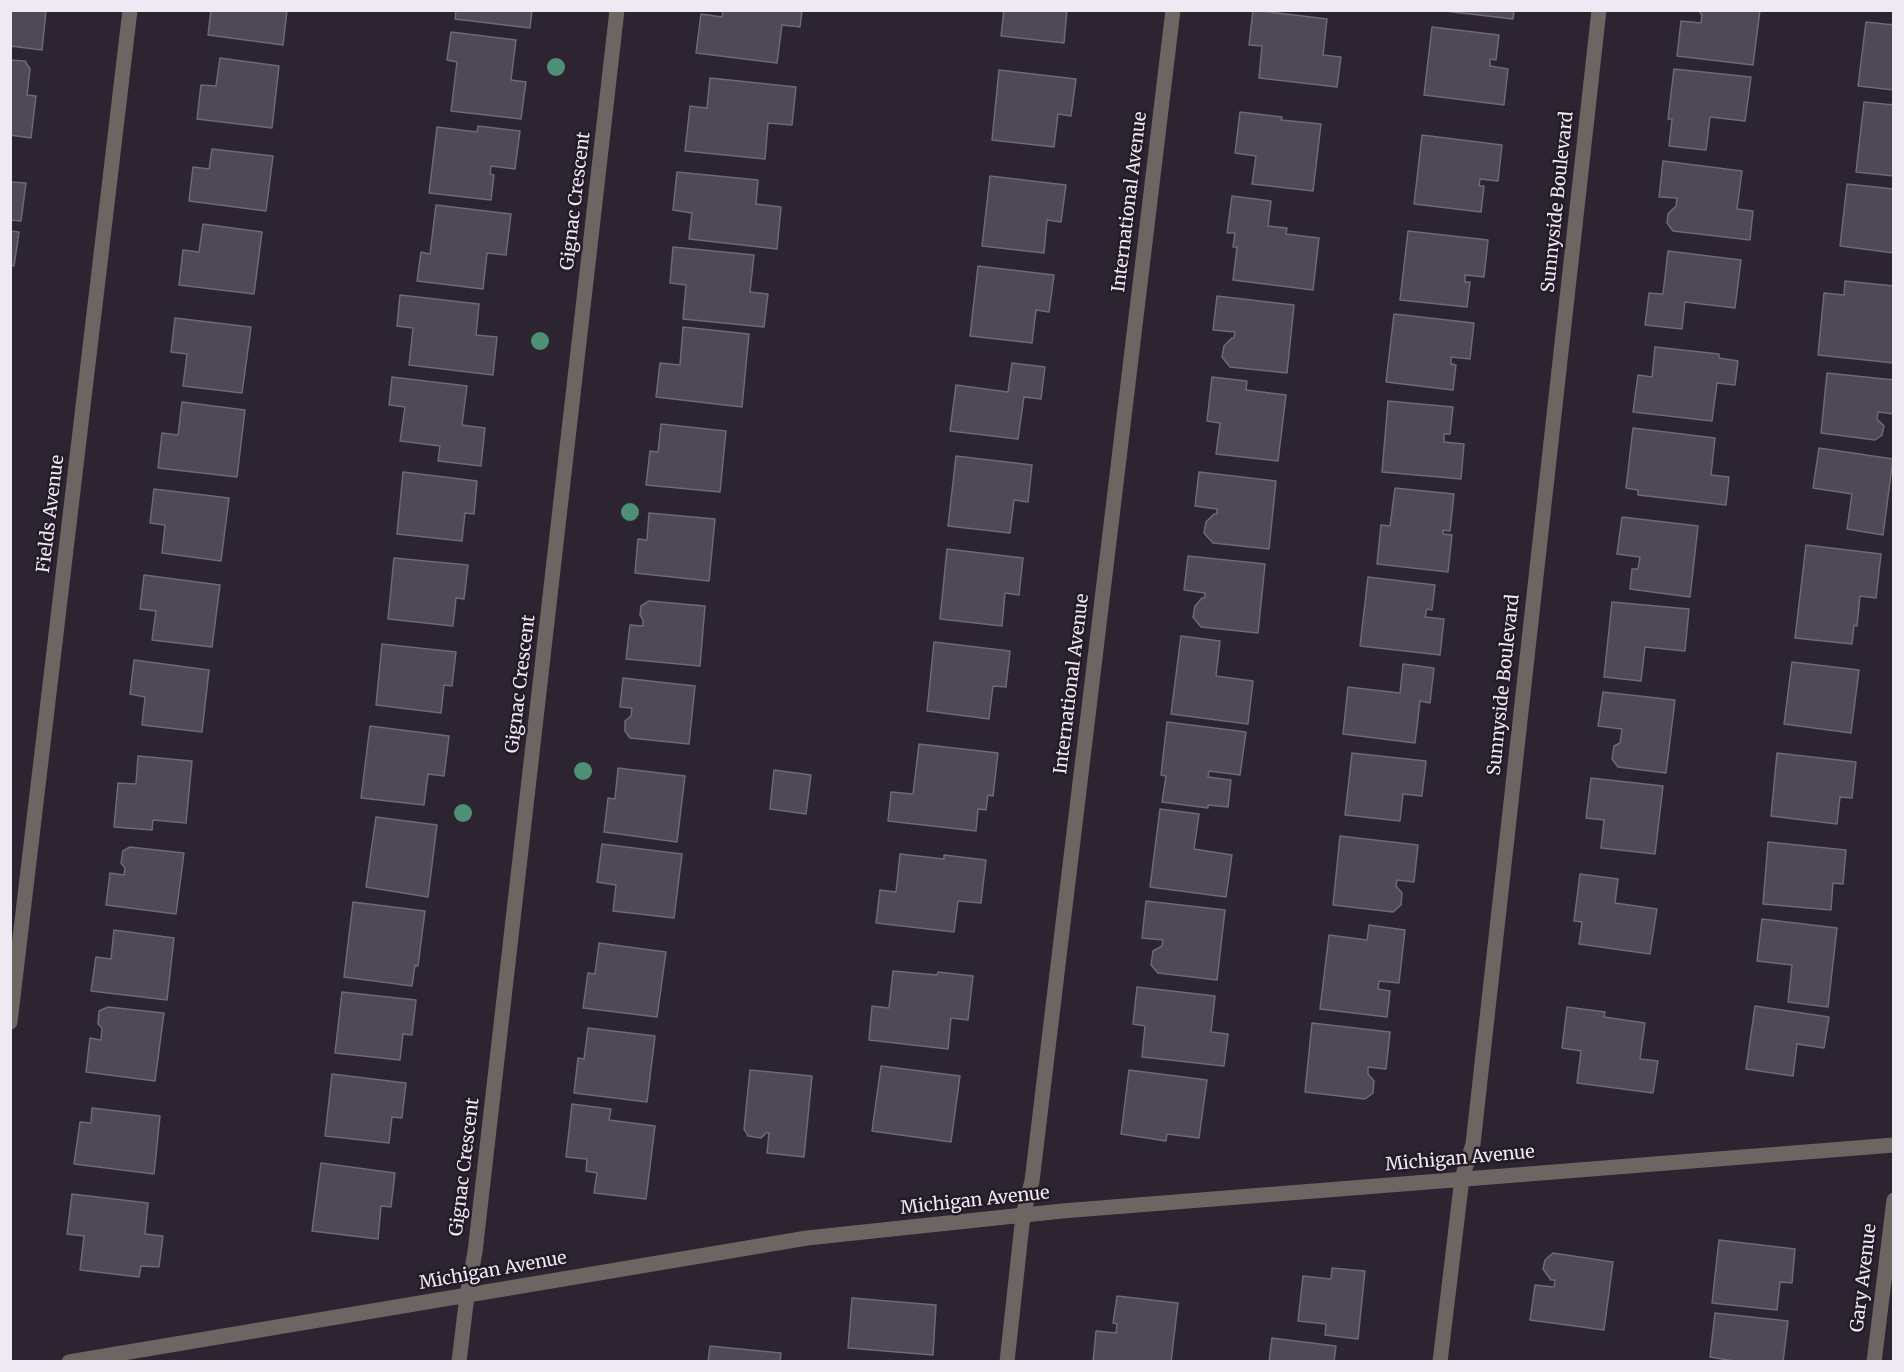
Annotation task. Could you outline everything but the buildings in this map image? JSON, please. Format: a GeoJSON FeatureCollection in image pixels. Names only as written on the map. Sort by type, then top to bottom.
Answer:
{"type":"FeatureCollection","features":[{"type":"Feature","properties":{"kind":"street","name":"Fields Avenue"},"geometry":{"type":"LineString","coordinates":[[10,1022],[130,10]]}},
{"type":"Feature","properties":{"kind":"street","name":"Gignac Crescent"},"geometry":{"type":"LineString","coordinates":[[459,1362],[467,1295],[475,1258],[617,10]]}},
{"type":"Feature","properties":{"kind":"street","name":"International Avenue"},"geometry":{"type":"LineString","coordinates":[[1007,1362],[1023,1215],[1032,1181],[1173,10]]}},
{"type":"Feature","properties":{"kind":"street","name":"Sunnyside Boulevard"},"geometry":{"type":"LineString","coordinates":[[1440,1362],[1462,1178],[1473,1144],[1599,10]]}},
{"type":"Feature","properties":{"kind":"street","name":"Michigan Avenue"},"geometry":{"type":"LineString","coordinates":[[69,1362],[807,1238],[1023,1215],[1893,1145]]}},
{"type":"Feature","properties":{"kind":"street","name":"Gary Avenue"},"geometry":{"type":"LineString","coordinates":[[1874,1362],[1893,1200]]}}]}
